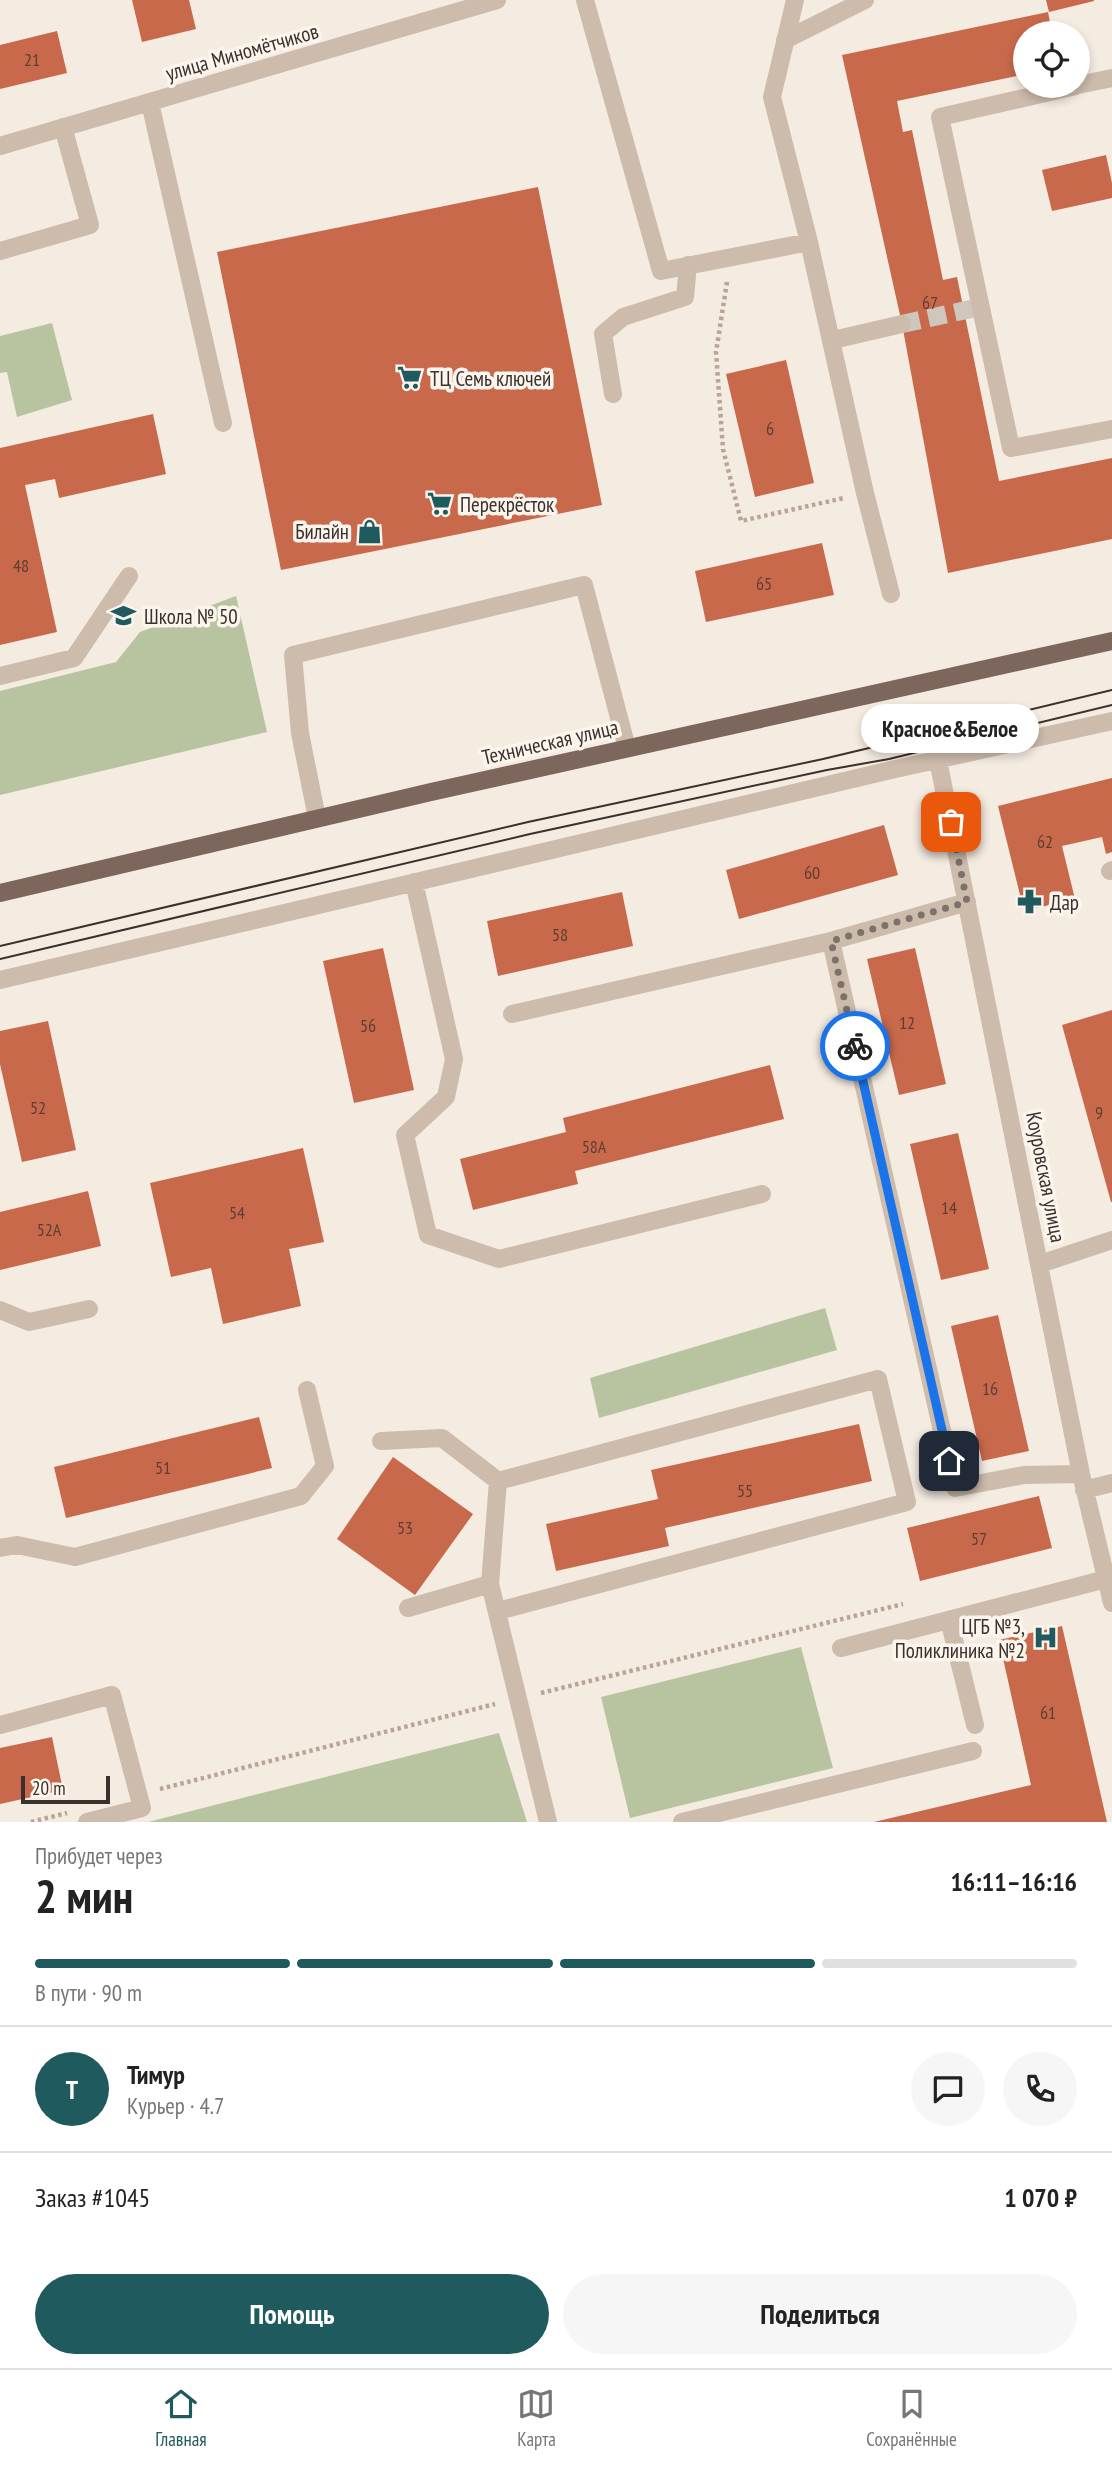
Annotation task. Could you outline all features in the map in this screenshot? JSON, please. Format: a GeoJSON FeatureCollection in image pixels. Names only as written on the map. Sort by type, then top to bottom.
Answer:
{"type":"FeatureCollection","features":[{"type":"Feature","properties":{"kind":"main road","name":"Техническая улица"},"geometry":{"type":"LineString","coordinates":[[0,893],[317,818],[1112,641]]}},
{"type":"Feature","properties":{"kind":"street","name":"улица Миномётчиков"},"geometry":{"type":"LineString","coordinates":[[0,146],[497,0]]}},
{"type":"Feature","properties":{"kind":"street"},"geometry":{"type":"LineString","coordinates":[[585,0],[662,271],[809,242]]}},
{"type":"Feature","properties":{"kind":"street"},"geometry":{"type":"LineString","coordinates":[[795,0],[772,97],[833,341],[891,594]]}},
{"type":"Feature","properties":{"kind":"street"},"geometry":{"type":"LineString","coordinates":[[785,40],[865,0]]}},
{"type":"Feature","properties":{"kind":"street"},"geometry":{"type":"LineString","coordinates":[[1090,83],[1112,78]]}},
{"type":"Feature","properties":{"kind":"street"},"geometry":{"type":"LineString","coordinates":[[1024,98],[940,117],[1011,448],[1112,429]]}},
{"type":"Feature","properties":{"kind":"street"},"geometry":{"type":"LineString","coordinates":[[150,103],[223,423]]}},
{"type":"Feature","properties":{"kind":"street"},"geometry":{"type":"LineString","coordinates":[[0,251],[90,225],[63,127]]}},
{"type":"Feature","properties":{"kind":"street"},"geometry":{"type":"LineString","coordinates":[[613,394],[603,334],[623,317],[685,297],[688,265]]}},
{"type":"Feature","properties":{"kind":"street"},"geometry":{"type":"LineString","coordinates":[[833,341],[902,324]]}},
{"type":"Feature","properties":{"kind":"street"},"geometry":{"type":"LineString","coordinates":[[0,676],[74,659],[129,576]]}},
{"type":"Feature","properties":{"kind":"street"},"geometry":{"type":"LineString","coordinates":[[317,818],[300,733],[293,654],[584,585],[627,748]]}},
{"type":"Feature","properties":{"kind":"street"},"geometry":{"type":"LineString","coordinates":[[0,980],[1112,721]]}},
{"type":"Feature","properties":{"kind":"street","name":"Коуровская улица"},"geometry":{"type":"LineString","coordinates":[[938,760],[1082,1482],[1112,1603]]}},
{"type":"Feature","properties":{"kind":"street"},"geometry":{"type":"LineString","coordinates":[[414,883],[454,1059],[446,1097],[405,1135],[428,1235],[499,1259],[762,1194]]}},
{"type":"Feature","properties":{"kind":"street"},"geometry":{"type":"LineString","coordinates":[[512,1014],[831,941],[967,902]]}},
{"type":"Feature","properties":{"kind":"street"},"geometry":{"type":"LineString","coordinates":[[831,941],[955,1488],[1024,1475],[1112,1483]]}},
{"type":"Feature","properties":{"kind":"street"},"geometry":{"type":"LineString","coordinates":[[1040,1264],[1112,1240]]}},
{"type":"Feature","properties":{"kind":"street"},"geometry":{"type":"LineString","coordinates":[[0,1310],[29,1322],[89,1310]]}},
{"type":"Feature","properties":{"kind":"street"},"geometry":{"type":"LineString","coordinates":[[498,1481],[878,1379],[907,1502],[498,1611]]}},
{"type":"Feature","properties":{"kind":"street"},"geometry":{"type":"LineString","coordinates":[[0,1548],[16,1545],[75,1557],[301,1496],[325,1466],[307,1390]]}},
{"type":"Feature","properties":{"kind":"street"},"geometry":{"type":"LineString","coordinates":[[381,1441],[442,1438],[498,1481]]}},
{"type":"Feature","properties":{"kind":"street"},"geometry":{"type":"LineString","coordinates":[[498,1481],[490,1584],[548,1822]]}},
{"type":"Feature","properties":{"kind":"street"},"geometry":{"type":"LineString","coordinates":[[841,1648],[1106,1579]]}},
{"type":"Feature","properties":{"kind":"street"},"geometry":{"type":"LineString","coordinates":[[408,1608],[490,1584]]}},
{"type":"Feature","properties":{"kind":"street"},"geometry":{"type":"LineString","coordinates":[[948,1620],[975,1725]]}},
{"type":"Feature","properties":{"kind":"street"},"geometry":{"type":"LineString","coordinates":[[0,1726],[112,1695],[142,1808],[87,1822]]}},
{"type":"Feature","properties":{"kind":"street"},"geometry":{"type":"LineString","coordinates":[[682,1822],[974,1751]]}},
{"type":"Feature","properties":{"kind":"path"},"geometry":{"type":"LineString","coordinates":[[730,257],[716,352],[723,449],[741,522],[866,494]]}},
{"type":"Feature","properties":{"kind":"path"},"geometry":{"type":"LineString","coordinates":[[139,1794],[911,1603]]}},
{"type":"Feature","properties":{"kind":"path"},"geometry":{"type":"LineString","coordinates":[[31,1822],[71,1812]]}},
{"type":"Feature","properties":{"kind":"green space"},"geometry":{"type":"Polygon","coordinates":[[[52,323],[72,400],[17,417],[7,372],[0,373],[0,336],[52,323]]]}},
{"type":"Feature","properties":{"kind":"green space"},"geometry":{"type":"Polygon","coordinates":[[[236,596],[267,732],[0,795],[0,691],[116,662],[140,632],[236,596]]]}},
{"type":"Feature","properties":{"kind":"green space"},"geometry":{"type":"Polygon","coordinates":[[[825,1308],[837,1350],[599,1418],[590,1378],[825,1308]]]}},
{"type":"Feature","properties":{"kind":"green space"},"geometry":{"type":"Polygon","coordinates":[[[801,1647],[833,1768],[630,1818],[601,1697],[801,1647]]]}},
{"type":"Feature","properties":{"kind":"green space"},"geometry":{"type":"Polygon","coordinates":[[[499,1733],[527,1822],[148,1822],[499,1733]]]}},
{"type":"Feature","properties":{"kind":"building"},"geometry":{"type":"Polygon","coordinates":[[[132,0],[189,0],[196,29],[142,42],[132,0]]]}},
{"type":"Feature","properties":{"kind":"building"},"geometry":{"type":"Polygon","coordinates":[[[1046,0],[1094,0],[1094,1],[1049,12],[1046,0]]]}},
{"type":"Feature","properties":{"kind":"building"},"geometry":{"type":"Polygon","coordinates":[[[1048,12],[1050,21],[1013,21],[1013,77],[897,101],[903,132],[912,130],[943,280],[957,277],[999,481],[1112,458],[1112,539],[948,573],[902,324],[842,55],[1048,12]]]}},
{"type":"Feature","properties":{"kind":"building"},"geometry":{"type":"Polygon","coordinates":[[[57,31],[67,73],[0,89],[0,45],[57,31]]]}},
{"type":"Feature","properties":{"kind":"building"},"geometry":{"type":"Polygon","coordinates":[[[1106,155],[1112,198],[1052,211],[1042,170],[1106,155]]]}},
{"type":"Feature","properties":{"kind":"building","name":"ТЦ Семь ключей"},"geometry":{"type":"Polygon","coordinates":[[[538,187],[602,505],[281,570],[217,252],[538,187]]]}},
{"type":"Feature","properties":{"kind":"building"},"geometry":{"type":"Polygon","coordinates":[[[786,360],[814,483],[755,497],[726,374],[786,360]]]}},
{"type":"Feature","properties":{"kind":"building"},"geometry":{"type":"Polygon","coordinates":[[[153,414],[166,474],[59,498],[55,479],[25,485],[57,632],[0,645],[0,448],[153,414]]]}},
{"type":"Feature","properties":{"kind":"building"},"geometry":{"type":"Polygon","coordinates":[[[822,543],[834,595],[706,622],[695,571],[822,543]]]}},
{"type":"Feature","properties":{"kind":"building"},"geometry":{"type":"Polygon","coordinates":[[[1112,778],[1112,852],[1106,854],[1102,837],[1062,846],[1075,899],[1024,911],[998,806],[1112,778]]]}},
{"type":"Feature","properties":{"kind":"building"},"geometry":{"type":"Polygon","coordinates":[[[884,825],[898,875],[739,919],[726,870],[884,825]]]}},
{"type":"Feature","properties":{"kind":"building"},"geometry":{"type":"Polygon","coordinates":[[[622,892],[633,946],[498,976],[487,921],[622,892]]]}},
{"type":"Feature","properties":{"kind":"building"},"geometry":{"type":"Polygon","coordinates":[[[383,948],[414,1090],[354,1103],[323,961],[383,948]]]}},
{"type":"Feature","properties":{"kind":"building"},"geometry":{"type":"Polygon","coordinates":[[[915,948],[946,1084],[899,1095],[867,959],[915,948]]]}},
{"type":"Feature","properties":{"kind":"building"},"geometry":{"type":"Polygon","coordinates":[[[1112,1010],[1112,1202],[1111,1202],[1062,1025],[1112,1010]]]}},
{"type":"Feature","properties":{"kind":"building"},"geometry":{"type":"Polygon","coordinates":[[[48,1021],[76,1150],[22,1162],[0,1064],[0,1031],[48,1021]]]}},
{"type":"Feature","properties":{"kind":"building"},"geometry":{"type":"Polygon","coordinates":[[[770,1065],[784,1119],[575,1171],[578,1184],[473,1210],[460,1159],[566,1132],[563,1118],[770,1065]]]}},
{"type":"Feature","properties":{"kind":"building"},"geometry":{"type":"Polygon","coordinates":[[[958,1133],[989,1269],[941,1280],[910,1144],[958,1133]]]}},
{"type":"Feature","properties":{"kind":"building"},"geometry":{"type":"Polygon","coordinates":[[[303,1148],[324,1242],[289,1249],[301,1306],[223,1324],[211,1268],[171,1277],[150,1183],[303,1148]]]}},
{"type":"Feature","properties":{"kind":"building"},"geometry":{"type":"Polygon","coordinates":[[[88,1191],[101,1246],[0,1270],[0,1212],[88,1191]]]}},
{"type":"Feature","properties":{"kind":"building"},"geometry":{"type":"Polygon","coordinates":[[[998,1315],[1029,1451],[982,1461],[951,1326],[998,1315]]]}},
{"type":"Feature","properties":{"kind":"building"},"geometry":{"type":"Polygon","coordinates":[[[259,1417],[272,1468],[66,1518],[54,1467],[259,1417]]]}},
{"type":"Feature","properties":{"kind":"building"},"geometry":{"type":"Polygon","coordinates":[[[859,1424],[872,1481],[665,1528],[669,1546],[556,1571],[546,1524],[658,1499],[651,1470],[859,1424]]]}},
{"type":"Feature","properties":{"kind":"building"},"geometry":{"type":"Polygon","coordinates":[[[393,1457],[473,1514],[415,1595],[337,1539],[393,1457]]]}},
{"type":"Feature","properties":{"kind":"building"},"geometry":{"type":"Polygon","coordinates":[[[1039,1496],[1052,1548],[920,1581],[907,1528],[1039,1496]]]}},
{"type":"Feature","properties":{"kind":"building"},"geometry":{"type":"Polygon","coordinates":[[[1062,1626],[1107,1822],[874,1822],[1031,1785],[999,1640],[1062,1626]]]}},
{"type":"Feature","properties":{"kind":"building"},"geometry":{"type":"Polygon","coordinates":[[[52,1737],[63,1790],[0,1804],[0,1748],[52,1737]]]}},
{"type":"Feature","properties":{"kind":"tunnel"},"geometry":{"type":"LineString","coordinates":[[902,324],[980,307]]}},
{"type":"Feature","properties":{"kind":"tram line"},"geometry":{"type":"LineString","coordinates":[[0,946],[528,822],[823,759],[1112,690]]}},
{"type":"Feature","properties":{"kind":"tram line"},"geometry":{"type":"LineString","coordinates":[[0,959],[530,834],[889,759],[1112,705]]}},
{"type":"Feature","properties":{"kind":"way so far"},"geometry":{"type":"LineString","coordinates":[[855,1046],[831,941],[967,902],[951,822]]}},
{"type":"Feature","properties":{"kind":"place","name":"ТЦ Семь ключей"},"geometry":{"type":"Point","coordinates":[410,378]}},
{"type":"Feature","properties":{"kind":"place","name":"Перекрёсток"},"geometry":{"type":"Point","coordinates":[440,504]}},
{"type":"Feature","properties":{"kind":"place","name":"Билайн"},"geometry":{"type":"Point","coordinates":[369,531]}},
{"type":"Feature","properties":{"kind":"place","name":"Школа № 50"},"geometry":{"type":"Point","coordinates":[124,616]}},
{"type":"Feature","properties":{"kind":"place","name":"Красное&Белое"},"geometry":{"type":"Point","coordinates":[951,822]}},
{"type":"Feature","properties":{"kind":"place","name":"Дар"},"geometry":{"type":"Point","coordinates":[1030,902]}},
{"type":"Feature","properties":{"kind":"place","name":"ЦГБ №3, Поликлиника №2"},"geometry":{"type":"Point","coordinates":[1045,1638]}},
{"type":"Feature","properties":{"kind":"route"},"geometry":{"type":"LineString","coordinates":[[855,1046],[949,1461]]}}]}
